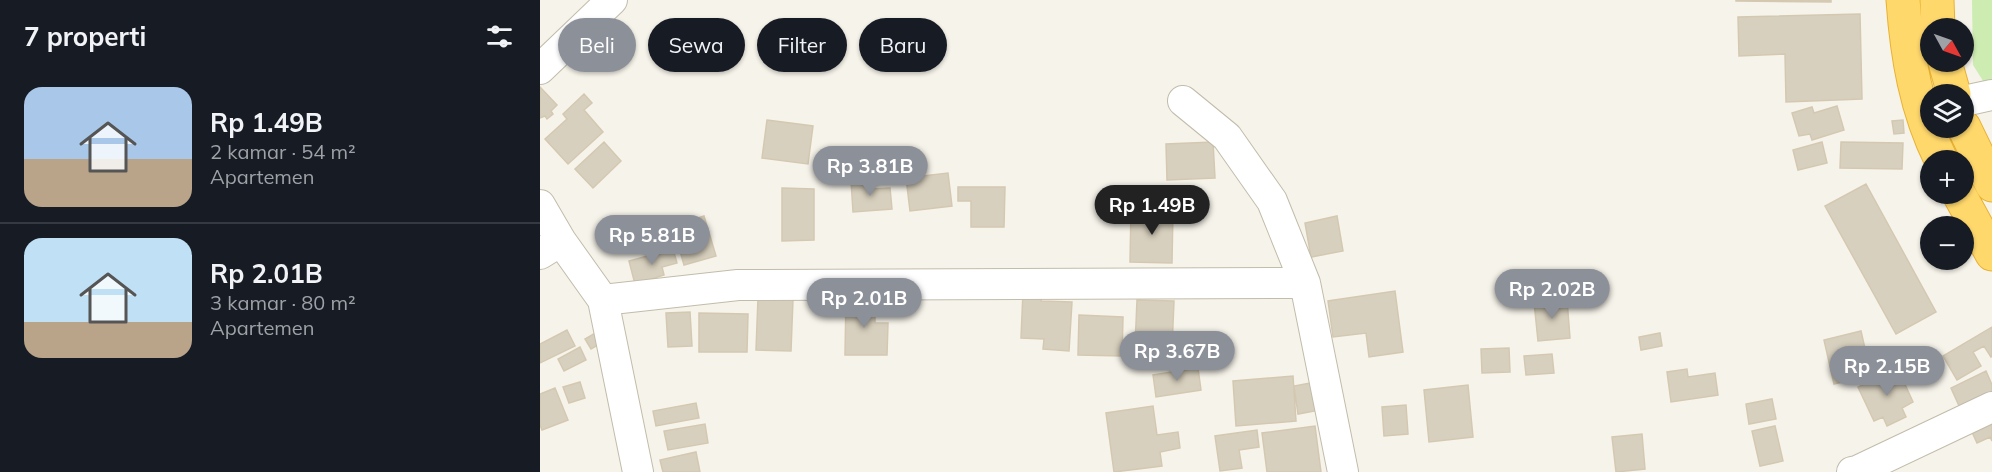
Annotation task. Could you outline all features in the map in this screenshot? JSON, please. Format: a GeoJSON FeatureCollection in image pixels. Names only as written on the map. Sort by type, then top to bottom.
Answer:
{"type":"FeatureCollection","features":[{"type":"Feature","properties":{"kind":"highway"},"geometry":{"type":"LineString","coordinates":[[1903,0],[1906,48],[1919,107],[1937,150]]}},
{"type":"Feature","properties":{"kind":"highway"},"geometry":{"type":"LineString","coordinates":[[1937,0],[1938,18]]}},
{"type":"Feature","properties":{"kind":"highway"},"geometry":{"type":"LineString","coordinates":[[1969,138],[1992,185]]}},
{"type":"Feature","properties":{"kind":"highway"},"geometry":{"type":"LineString","coordinates":[[1964,204],[1992,254]]}},
{"type":"Feature","properties":{"kind":"street"},"geometry":{"type":"LineString","coordinates":[[540,69],[612,0]]}},
{"type":"Feature","properties":{"kind":"street"},"geometry":{"type":"LineString","coordinates":[[1974,99],[1992,95]]}},
{"type":"Feature","properties":{"kind":"street"},"geometry":{"type":"LineString","coordinates":[[1183,101],[1227,137],[1272,201],[1305,283],[1343,472]]}},
{"type":"Feature","properties":{"kind":"street"},"geometry":{"type":"LineString","coordinates":[[540,205],[550,248],[603,300],[638,472]]}},
{"type":"Feature","properties":{"kind":"street"},"geometry":{"type":"LineString","coordinates":[[603,300],[738,285],[1305,283]]}},
{"type":"Feature","properties":{"kind":"street"},"geometry":{"type":"LineString","coordinates":[[1852,472],[1992,407]]}},
{"type":"Feature","properties":{"kind":"green space"},"geometry":{"type":"Polygon","coordinates":[[[1972,0],[1992,0],[1992,95],[1974,67],[1972,0]]]}},
{"type":"Feature","properties":{"kind":"building"},"geometry":{"type":"Polygon","coordinates":[[[1831,0],[1831,2],[1736,1],[1831,0]]]}},
{"type":"Feature","properties":{"kind":"building"},"geometry":{"type":"Polygon","coordinates":[[[1860,14],[1862,99],[1786,102],[1785,54],[1739,56],[1738,17],[1860,14]]]}},
{"type":"Feature","properties":{"kind":"building"},"geometry":{"type":"Polygon","coordinates":[[[540,87],[557,105],[551,111],[553,114],[547,119],[545,116],[540,118],[540,87]]]}},
{"type":"Feature","properties":{"kind":"building"},"geometry":{"type":"Polygon","coordinates":[[[584,94],[592,103],[584,110],[603,132],[568,164],[545,139],[567,119],[563,114],[584,94]]]}},
{"type":"Feature","properties":{"kind":"building"},"geometry":{"type":"Polygon","coordinates":[[[1837,106],[1844,130],[1812,140],[1810,134],[1799,136],[1792,113],[1812,107],[1814,113],[1837,106]]]}},
{"type":"Feature","properties":{"kind":"building"},"geometry":{"type":"Polygon","coordinates":[[[767,120],[813,126],[808,164],[762,158],[767,120]]]}},
{"type":"Feature","properties":{"kind":"building"},"geometry":{"type":"Polygon","coordinates":[[[1903,120],[1904,133],[1894,134],[1892,121],[1903,120]]]}},
{"type":"Feature","properties":{"kind":"building"},"geometry":{"type":"Polygon","coordinates":[[[604,142],[621,161],[593,188],[575,169],[604,142]]]}},
{"type":"Feature","properties":{"kind":"building"},"geometry":{"type":"Polygon","coordinates":[[[1213,142],[1215,178],[1167,180],[1166,144],[1213,142]]]}},
{"type":"Feature","properties":{"kind":"building"},"geometry":{"type":"Polygon","coordinates":[[[1822,142],[1827,163],[1798,170],[1793,150],[1822,142]]]}},
{"type":"Feature","properties":{"kind":"building"},"geometry":{"type":"Polygon","coordinates":[[[1841,142],[1903,143],[1902,169],[1840,168],[1841,142]]]}},
{"type":"Feature","properties":{"kind":"building"},"geometry":{"type":"Polygon","coordinates":[[[948,173],[952,206],[910,211],[906,178],[948,173]]]}},
{"type":"Feature","properties":{"kind":"building"},"geometry":{"type":"Polygon","coordinates":[[[871,179],[872,189],[890,188],[892,209],[853,212],[851,180],[871,179]]]}},
{"type":"Feature","properties":{"kind":"building"},"geometry":{"type":"Polygon","coordinates":[[[1866,184],[1936,312],[1896,334],[1825,206],[1866,184]]]}},
{"type":"Feature","properties":{"kind":"building"},"geometry":{"type":"Polygon","coordinates":[[[958,187],[1005,187],[1004,227],[971,227],[971,201],[958,201],[958,187]]]}},
{"type":"Feature","properties":{"kind":"building"},"geometry":{"type":"Polygon","coordinates":[[[782,188],[814,189],[814,240],[782,241],[782,188]]]}},
{"type":"Feature","properties":{"kind":"building"},"geometry":{"type":"Polygon","coordinates":[[[1131,210],[1173,210],[1172,263],[1130,262],[1131,210]]]}},
{"type":"Feature","properties":{"kind":"building"},"geometry":{"type":"Polygon","coordinates":[[[704,216],[716,256],[684,265],[673,226],[704,216]]]}},
{"type":"Feature","properties":{"kind":"building"},"geometry":{"type":"Polygon","coordinates":[[[1337,216],[1343,251],[1311,257],[1305,223],[1337,216]]]}},
{"type":"Feature","properties":{"kind":"building"},"geometry":{"type":"Polygon","coordinates":[[[673,249],[677,263],[662,267],[664,275],[635,284],[629,261],[673,249]]]}},
{"type":"Feature","properties":{"kind":"building"},"geometry":{"type":"Polygon","coordinates":[[[1395,291],[1403,352],[1369,357],[1366,333],[1333,337],[1328,301],[1395,291]]]}},
{"type":"Feature","properties":{"kind":"building"},"geometry":{"type":"Polygon","coordinates":[[[1023,292],[1042,293],[1041,301],[1072,302],[1069,351],[1043,349],[1044,339],[1021,338],[1023,292]]]}},
{"type":"Feature","properties":{"kind":"building"},"geometry":{"type":"Polygon","coordinates":[[[758,298],[793,299],[791,351],[756,350],[758,298]]]}},
{"type":"Feature","properties":{"kind":"building"},"geometry":{"type":"Polygon","coordinates":[[[846,298],[875,299],[875,323],[888,323],[887,355],[845,355],[846,298]]]}},
{"type":"Feature","properties":{"kind":"building"},"geometry":{"type":"Polygon","coordinates":[[[1567,299],[1570,338],[1538,341],[1534,302],[1567,299]]]}},
{"type":"Feature","properties":{"kind":"building"},"geometry":{"type":"Polygon","coordinates":[[[1137,300],[1174,301],[1172,348],[1135,347],[1137,300]]]}},
{"type":"Feature","properties":{"kind":"building"},"geometry":{"type":"Polygon","coordinates":[[[690,312],[692,346],[668,347],[666,313],[690,312]]]}},
{"type":"Feature","properties":{"kind":"building"},"geometry":{"type":"Polygon","coordinates":[[[699,313],[748,314],[747,352],[699,352],[699,313]]]}},
{"type":"Feature","properties":{"kind":"building"},"geometry":{"type":"Polygon","coordinates":[[[1079,315],[1123,317],[1122,356],[1078,355],[1079,315]]]}},
{"type":"Feature","properties":{"kind":"building"},"geometry":{"type":"Polygon","coordinates":[[[1992,327],[1992,356],[1984,346],[1973,352],[1981,366],[1957,380],[1943,356],[1992,327]]]}},
{"type":"Feature","properties":{"kind":"building"},"geometry":{"type":"Polygon","coordinates":[[[567,330],[575,346],[540,363],[540,344],[567,330]]]}},
{"type":"Feature","properties":{"kind":"building"},"geometry":{"type":"Polygon","coordinates":[[[1861,331],[1871,375],[1834,384],[1824,340],[1861,331]]]}},
{"type":"Feature","properties":{"kind":"building"},"geometry":{"type":"Polygon","coordinates":[[[597,332],[603,342],[591,349],[585,339],[597,332]]]}},
{"type":"Feature","properties":{"kind":"building"},"geometry":{"type":"Polygon","coordinates":[[[1660,333],[1662,346],[1641,350],[1639,337],[1660,333]]]}},
{"type":"Feature","properties":{"kind":"building"},"geometry":{"type":"Polygon","coordinates":[[[580,347],[586,360],[564,371],[558,359],[580,347]]]}},
{"type":"Feature","properties":{"kind":"building"},"geometry":{"type":"Polygon","coordinates":[[[1509,348],[1510,372],[1482,373],[1481,349],[1509,348]]]}},
{"type":"Feature","properties":{"kind":"building"},"geometry":{"type":"Polygon","coordinates":[[[1552,354],[1554,373],[1526,375],[1524,356],[1552,354]]]}},
{"type":"Feature","properties":{"kind":"building"},"geometry":{"type":"Polygon","coordinates":[[[1198,368],[1201,390],[1156,397],[1153,375],[1198,368]]]}},
{"type":"Feature","properties":{"kind":"building"},"geometry":{"type":"Polygon","coordinates":[[[1687,369],[1688,377],[1715,373],[1718,395],[1671,402],[1667,372],[1687,369]]]}},
{"type":"Feature","properties":{"kind":"building"},"geometry":{"type":"Polygon","coordinates":[[[1898,369],[1913,402],[1902,408],[1906,417],[1887,426],[1883,417],[1874,421],[1858,387],[1898,369]]]}},
{"type":"Feature","properties":{"kind":"building"},"geometry":{"type":"Polygon","coordinates":[[[1986,371],[1992,385],[1992,393],[1960,408],[1951,388],[1986,371]]]}},
{"type":"Feature","properties":{"kind":"building"},"geometry":{"type":"Polygon","coordinates":[[[1293,376],[1296,421],[1236,426],[1233,381],[1293,376]]]}},
{"type":"Feature","properties":{"kind":"building"},"geometry":{"type":"Polygon","coordinates":[[[580,382],[585,398],[569,403],[563,387],[580,382]]]}},
{"type":"Feature","properties":{"kind":"building"},"geometry":{"type":"Polygon","coordinates":[[[1316,382],[1320,410],[1298,414],[1294,386],[1316,382]]]}},
{"type":"Feature","properties":{"kind":"building"},"geometry":{"type":"Polygon","coordinates":[[[1468,385],[1473,437],[1429,442],[1424,390],[1468,385]]]}},
{"type":"Feature","properties":{"kind":"building"},"geometry":{"type":"Polygon","coordinates":[[[555,388],[568,420],[542,430],[540,394],[555,388]]]}},
{"type":"Feature","properties":{"kind":"building"},"geometry":{"type":"Polygon","coordinates":[[[1772,399],[1776,419],[1749,424],[1746,404],[1772,399]]]}},
{"type":"Feature","properties":{"kind":"building"},"geometry":{"type":"Polygon","coordinates":[[[696,403],[699,418],[656,426],[653,411],[696,403]]]}},
{"type":"Feature","properties":{"kind":"building"},"geometry":{"type":"Polygon","coordinates":[[[1406,405],[1408,434],[1384,436],[1382,407],[1406,405]]]}},
{"type":"Feature","properties":{"kind":"building"},"geometry":{"type":"Polygon","coordinates":[[[1153,406],[1157,435],[1178,432],[1180,448],[1160,452],[1162,466],[1114,472],[1106,413],[1153,406]]]}},
{"type":"Feature","properties":{"kind":"building"},"geometry":{"type":"Polygon","coordinates":[[[1992,412],[1992,441],[1990,437],[1977,443],[1968,423],[1992,412]]]}},
{"type":"Feature","properties":{"kind":"building"},"geometry":{"type":"Polygon","coordinates":[[[705,424],[708,443],[668,450],[664,431],[705,424]]]}},
{"type":"Feature","properties":{"kind":"building"},"geometry":{"type":"Polygon","coordinates":[[[1315,426],[1321,472],[1267,472],[1262,433],[1315,426]]]}},
{"type":"Feature","properties":{"kind":"building"},"geometry":{"type":"Polygon","coordinates":[[[1775,426],[1783,461],[1760,466],[1752,431],[1775,426]]]}},
{"type":"Feature","properties":{"kind":"building"},"geometry":{"type":"Polygon","coordinates":[[[1257,430],[1259,447],[1239,450],[1242,468],[1220,471],[1215,436],[1257,430]]]}},
{"type":"Feature","properties":{"kind":"building"},"geometry":{"type":"Polygon","coordinates":[[[1642,434],[1645,469],[1616,472],[1612,437],[1642,434]]]}},
{"type":"Feature","properties":{"kind":"building"},"geometry":{"type":"Polygon","coordinates":[[[696,452],[700,472],[663,472],[660,460],[696,452]]]}}]}
